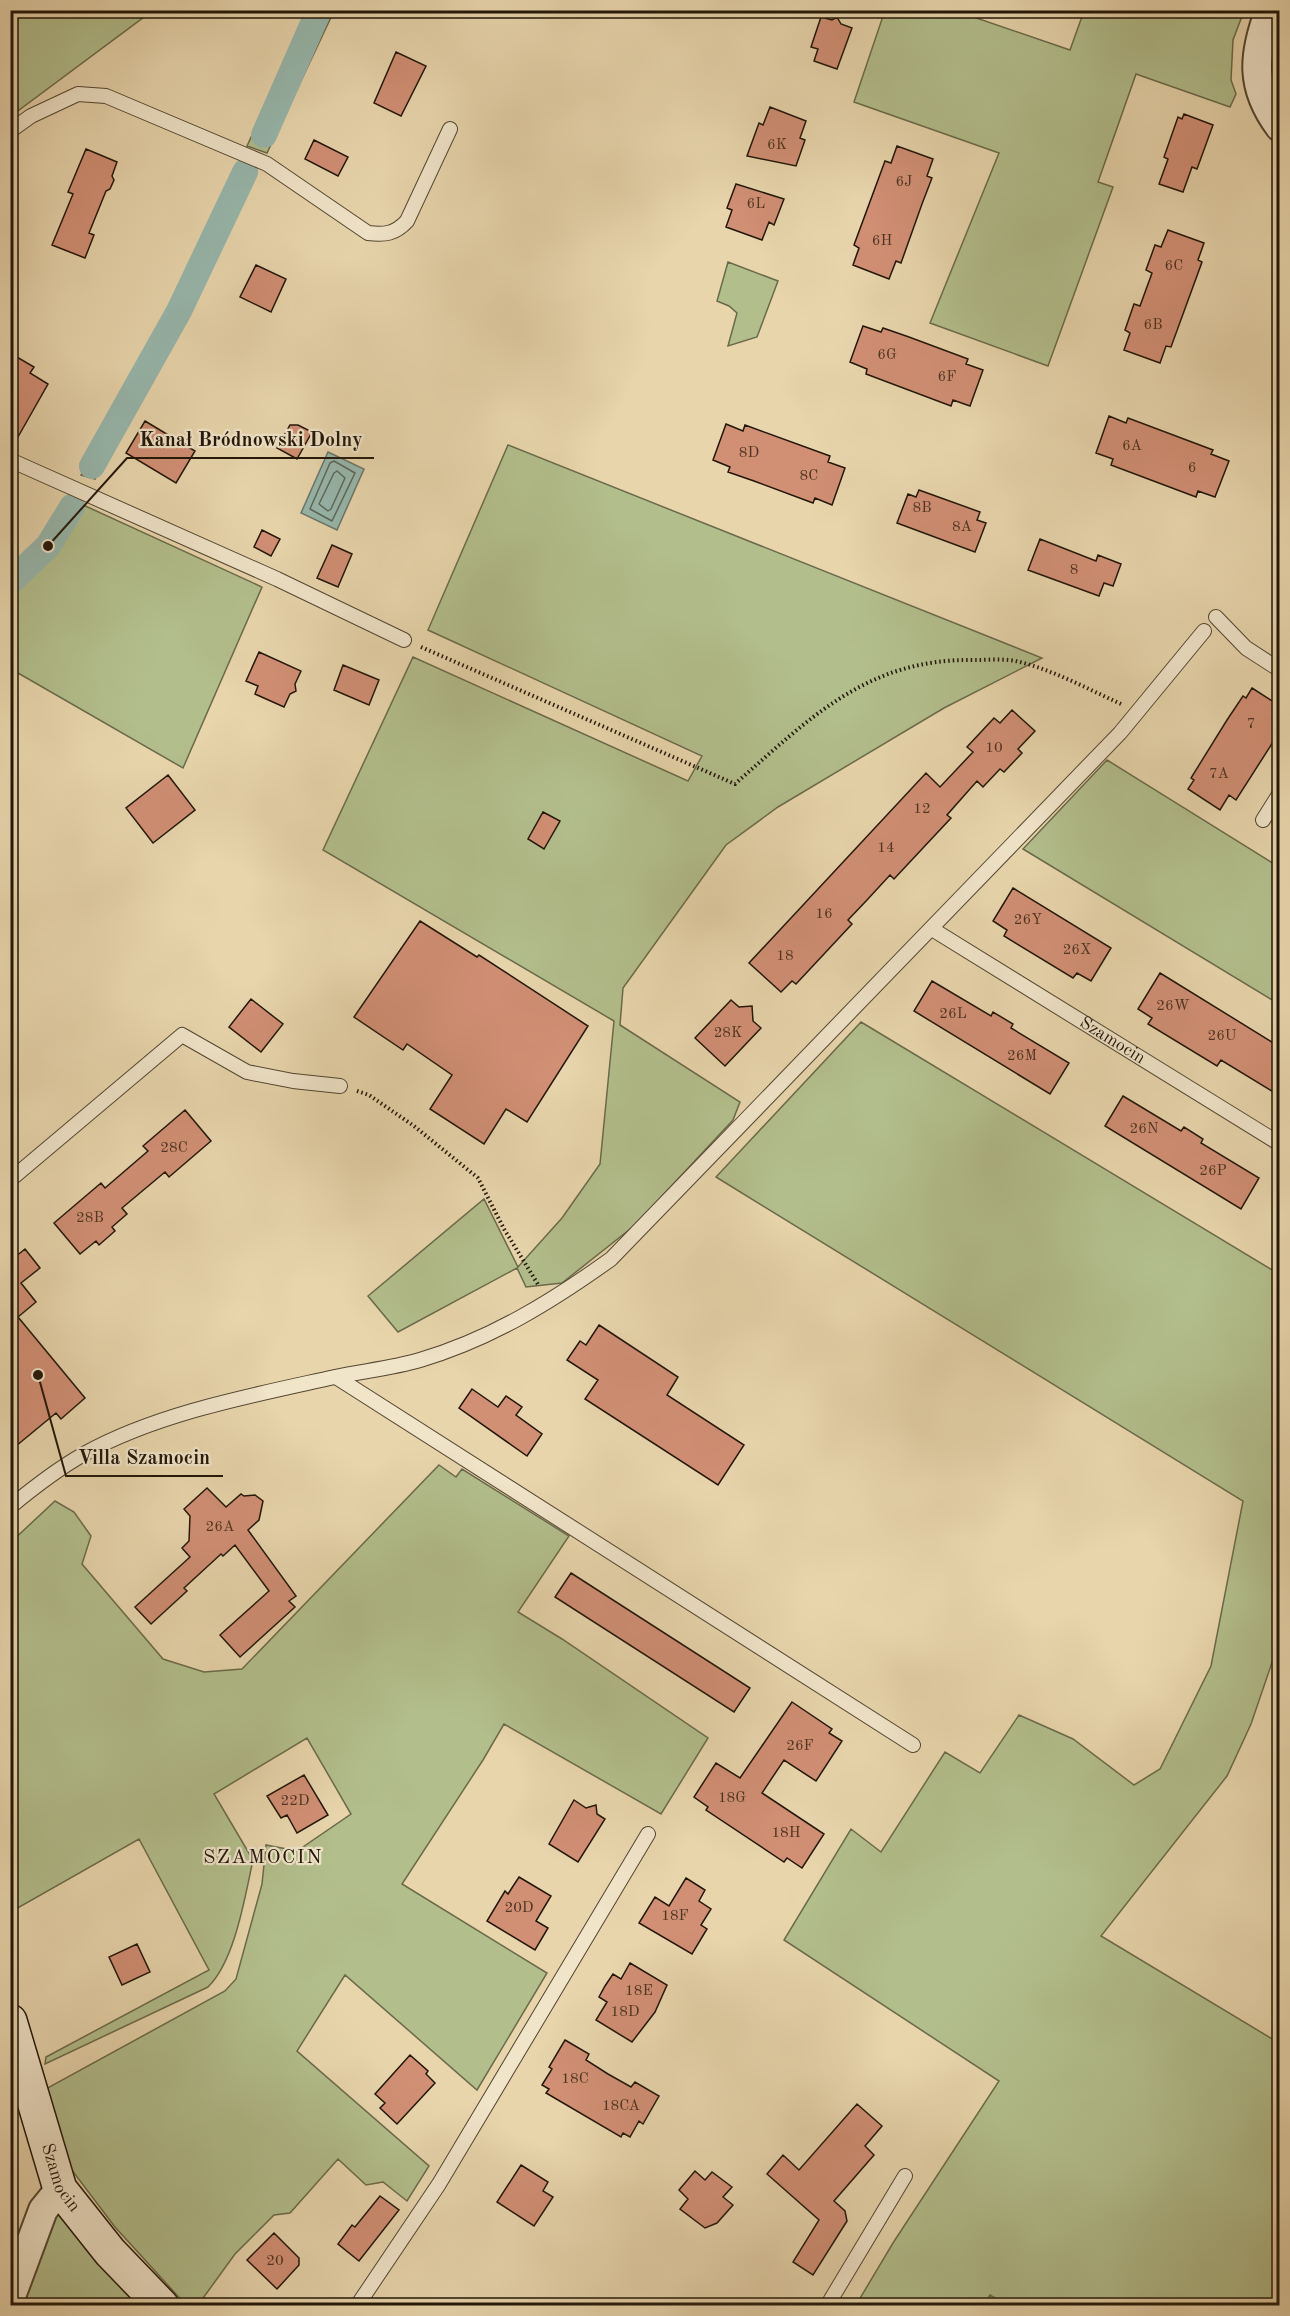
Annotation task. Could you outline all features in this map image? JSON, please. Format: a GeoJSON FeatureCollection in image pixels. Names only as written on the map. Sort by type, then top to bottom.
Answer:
{"type":"FeatureCollection","features":[{"type":"Feature","properties":{"kind":"street"},"geometry":{"type":"LineString","coordinates":[[1269,10],[1258,42],[1256,73],[1263,99],[1280,127]]}},
{"type":"Feature","properties":{"kind":"street","name":"Szamocin"},"geometry":{"type":"LineString","coordinates":[[10,2021],[60,2189],[110,2252],[162,2306]]}},
{"type":"Feature","properties":{"kind":"street"},"geometry":{"type":"LineString","coordinates":[[10,2299],[43,2210],[60,2189]]}},
{"type":"Feature","properties":{"kind":"lane"},"geometry":{"type":"LineString","coordinates":[[10,131],[31,116],[78,94],[106,96],[267,165],[368,233],[384,235],[399,231],[407,221],[450,129]]}},
{"type":"Feature","properties":{"kind":"lane"},"geometry":{"type":"LineString","coordinates":[[10,460],[277,579],[404,640]]}},
{"type":"Feature","properties":{"kind":"lane"},"geometry":{"type":"LineString","coordinates":[[1216,616],[1246,648],[1280,670]]}},
{"type":"Feature","properties":{"kind":"lane"},"geometry":{"type":"LineString","coordinates":[[10,1507],[84,1454],[143,1428],[208,1408],[418,1360],[494,1333],[550,1301],[611,1259],[752,1112],[937,933],[1139,712],[1204,631]]}},
{"type":"Feature","properties":{"kind":"lane"},"geometry":{"type":"LineString","coordinates":[[1263,820],[1280,793]]}},
{"type":"Feature","properties":{"kind":"lane","name":"Szamocin"},"geometry":{"type":"LineString","coordinates":[[937,933],[1280,1144]]}},
{"type":"Feature","properties":{"kind":"lane"},"geometry":{"type":"LineString","coordinates":[[10,1180],[182,1035],[247,1072],[293,1082],[340,1086]]}},
{"type":"Feature","properties":{"kind":"lane"},"geometry":{"type":"LineString","coordinates":[[336,1377],[913,1745]]}},
{"type":"Feature","properties":{"kind":"lane"},"geometry":{"type":"LineString","coordinates":[[357,2306],[439,2184],[648,1834]]}},
{"type":"Feature","properties":{"kind":"lane"},"geometry":{"type":"LineString","coordinates":[[827,2306],[905,2176]]}},
{"type":"Feature","properties":{"kind":"path"},"geometry":{"type":"LineString","coordinates":[[404,640],[735,784],[810,718],[865,682],[905,666],[953,660],[1017,661],[1042,668],[1139,712]]}},
{"type":"Feature","properties":{"kind":"path"},"geometry":{"type":"LineString","coordinates":[[340,1086],[369,1095],[414,1126],[478,1178],[504,1229],[550,1301]]}},
{"type":"Feature","properties":{"kind":"green space"},"geometry":{"type":"Polygon","coordinates":[[[11,10],[152,10],[152,11],[11,116],[11,10]]]}},
{"type":"Feature","properties":{"kind":"green space"},"geometry":{"type":"Polygon","coordinates":[[[309,11],[334,11],[267,153],[247,146],[309,11]]]}},
{"type":"Feature","properties":{"kind":"green space"},"geometry":{"type":"Polygon","coordinates":[[[897,11],[956,11],[1070,50],[1084,11],[1244,11],[1233,40],[1231,80],[1236,94],[1230,107],[1136,74],[1098,182],[1113,187],[1048,366],[930,323],[999,153],[854,102],[883,16],[897,11]]]}},
{"type":"Feature","properties":{"kind":"green space"},"geometry":{"type":"Polygon","coordinates":[[[240,162],[256,168],[185,314],[95,479],[81,475],[174,308],[240,162]]]}},
{"type":"Feature","properties":{"kind":"green space"},"geometry":{"type":"Polygon","coordinates":[[[728,262],[778,281],[757,337],[728,346],[737,313],[729,306],[717,301],[728,262]]]}},
{"type":"Feature","properties":{"kind":"green space"},"geometry":{"type":"Polygon","coordinates":[[[508,445],[1042,658],[944,708],[778,807],[726,845],[623,988],[620,1025],[740,1102],[733,1120],[634,1226],[562,1283],[526,1287],[517,1268],[398,1332],[368,1296],[484,1199],[518,1267],[562,1218],[600,1164],[614,1021],[323,850],[413,657],[688,781],[702,756],[428,630],[508,445]]]}},
{"type":"Feature","properties":{"kind":"green space"},"geometry":{"type":"Polygon","coordinates":[[[68,498],[262,587],[183,768],[11,669],[11,573],[43,542],[68,498]]]}},
{"type":"Feature","properties":{"kind":"green space"},"geometry":{"type":"Polygon","coordinates":[[[1107,760],[1279,867],[1279,1004],[1023,849],[1107,760]]]}},
{"type":"Feature","properties":{"kind":"green space"},"geometry":{"type":"Polygon","coordinates":[[[861,1022],[1279,1274],[1279,1642],[1251,1724],[1227,1776],[1101,1936],[1279,2043],[1279,2305],[1009,2306],[990,2295],[984,2305],[856,2305],[893,2243],[999,2081],[784,1940],[851,1829],[881,1852],[945,1752],[980,1773],[1019,1715],[1073,1739],[1134,1785],[1160,1769],[1211,1666],[1243,1501],[716,1177],[861,1022]]]}},
{"type":"Feature","properties":{"kind":"green space"},"geometry":{"type":"Polygon","coordinates":[[[439,1465],[456,1477],[462,1469],[569,1536],[518,1612],[562,1639],[708,1738],[661,1814],[504,1724],[402,1884],[547,1973],[477,2090],[345,1975],[297,2051],[429,2166],[407,2201],[383,2182],[366,2185],[338,2159],[290,2213],[274,2215],[235,2254],[198,2305],[186,2305],[115,2227],[71,2169],[42,2091],[225,1991],[236,1979],[262,1884],[266,1845],[297,1851],[351,1814],[307,1738],[214,1794],[253,1860],[238,1927],[217,1976],[208,1987],[45,2064],[46,2057],[209,1970],[139,1839],[16,1909],[10,1893],[10,1543],[55,1501],[74,1512],[91,1536],[82,1564],[163,1659],[204,1672],[242,1669],[439,1465]]]}},
{"type":"Feature","properties":{"kind":"green space"},"geometry":{"type":"Polygon","coordinates":[[[66,2211],[154,2306],[14,2306],[51,2213],[66,2211]]]}},
{"type":"Feature","properties":{"kind":"water"},"geometry":{"type":"Polygon","coordinates":[[[328,452],[364,469],[337,530],[301,513],[328,452]]]}},
{"type":"Feature","properties":{"kind":"building"},"geometry":{"type":"Polygon","coordinates":[[[821,17],[832,20],[837,17],[841,24],[852,28],[837,69],[814,61],[818,49],[811,47],[821,17]]]}},
{"type":"Feature","properties":{"kind":"building"},"geometry":{"type":"Polygon","coordinates":[[[396,52],[426,66],[401,116],[374,103],[396,52]]]}},
{"type":"Feature","properties":{"kind":"building"},"geometry":{"type":"Polygon","coordinates":[[[770,107],[806,121],[800,138],[805,140],[796,166],[747,156],[759,123],[763,125],[770,107]]]}},
{"type":"Feature","properties":{"kind":"building"},"geometry":{"type":"Polygon","coordinates":[[[1184,114],[1213,125],[1197,169],[1192,167],[1183,192],[1159,184],[1168,159],[1164,157],[1178,117],[1182,119],[1184,114]]]}},
{"type":"Feature","properties":{"kind":"building"},"geometry":{"type":"Polygon","coordinates":[[[314,140],[348,157],[338,176],[305,159],[314,140]]]}},
{"type":"Feature","properties":{"kind":"building"},"geometry":{"type":"Polygon","coordinates":[[[897,146],[933,159],[927,176],[932,178],[901,263],[896,261],[889,279],[853,265],[859,248],[854,245],[885,161],[891,163],[897,146]]]}},
{"type":"Feature","properties":{"kind":"building"},"geometry":{"type":"Polygon","coordinates":[[[86,149],[117,162],[112,176],[114,180],[110,189],[106,191],[89,233],[94,235],[85,258],[52,245],[73,194],[68,192],[86,149]]]}},
{"type":"Feature","properties":{"kind":"building"},"geometry":{"type":"Polygon","coordinates":[[[736,184],[784,199],[774,225],[769,222],[762,240],[726,227],[732,210],[727,208],[736,184]]]}},
{"type":"Feature","properties":{"kind":"building"},"geometry":{"type":"Polygon","coordinates":[[[1168,230],[1204,243],[1198,260],[1202,262],[1171,347],[1166,346],[1160,363],[1124,350],[1130,333],[1125,330],[1134,304],[1140,306],[1152,273],[1146,270],[1155,245],[1161,247],[1168,230]]]}},
{"type":"Feature","properties":{"kind":"building"},"geometry":{"type":"Polygon","coordinates":[[[256,265],[286,279],[271,312],[240,297],[256,265]]]}},
{"type":"Feature","properties":{"kind":"building"},"geometry":{"type":"Polygon","coordinates":[[[863,326],[881,332],[883,328],[909,337],[968,359],[966,364],[983,370],[970,406],[953,400],[951,406],[866,374],[867,369],[850,362],[863,326]]]}},
{"type":"Feature","properties":{"kind":"building"},"geometry":{"type":"Polygon","coordinates":[[[10,353],[34,367],[30,373],[48,384],[10,451],[10,353]]]}},
{"type":"Feature","properties":{"kind":"building"},"geometry":{"type":"Polygon","coordinates":[[[1109,416],[1126,423],[1128,418],[1213,450],[1211,454],[1229,461],[1215,497],[1198,491],[1196,497],[1111,465],[1113,459],[1096,453],[1109,416]]]}},
{"type":"Feature","properties":{"kind":"building"},"geometry":{"type":"Polygon","coordinates":[[[145,421],[195,451],[176,483],[126,453],[145,421]]]}},
{"type":"Feature","properties":{"kind":"building"},"geometry":{"type":"Polygon","coordinates":[[[726,424],[743,431],[745,425],[830,456],[828,462],[845,468],[832,505],[815,498],[813,503],[728,472],[730,467],[713,460],[726,424]]]}},
{"type":"Feature","properties":{"kind":"building"},"geometry":{"type":"Polygon","coordinates":[[[290,425],[298,425],[312,432],[297,459],[277,448],[290,425]]]}},
{"type":"Feature","properties":{"kind":"building"},"geometry":{"type":"Polygon","coordinates":[[[919,490],[980,512],[977,520],[986,523],[975,552],[897,523],[908,494],[916,497],[919,490]]]}},
{"type":"Feature","properties":{"kind":"building"},"geometry":{"type":"Polygon","coordinates":[[[262,530],[280,539],[271,556],[254,547],[262,530]]]}},
{"type":"Feature","properties":{"kind":"building"},"geometry":{"type":"Polygon","coordinates":[[[1040,539],[1096,561],[1098,555],[1121,564],[1113,586],[1104,583],[1099,596],[1028,570],[1040,539]]]}},
{"type":"Feature","properties":{"kind":"building"},"geometry":{"type":"Polygon","coordinates":[[[332,545],[352,554],[338,587],[317,578],[332,545]]]}},
{"type":"Feature","properties":{"kind":"building"},"geometry":{"type":"Polygon","coordinates":[[[259,652],[301,671],[295,684],[296,691],[290,694],[284,707],[255,694],[258,686],[246,681],[259,652]]]}},
{"type":"Feature","properties":{"kind":"building"},"geometry":{"type":"Polygon","coordinates":[[[343,665],[379,680],[369,705],[334,690],[343,665]]]}},
{"type":"Feature","properties":{"kind":"building"},"geometry":{"type":"Polygon","coordinates":[[[1252,688],[1280,706],[1280,731],[1236,800],[1229,795],[1220,810],[1188,789],[1194,780],[1191,778],[1227,720],[1243,696],[1246,698],[1252,688]]]}},
{"type":"Feature","properties":{"kind":"building"},"geometry":{"type":"Polygon","coordinates":[[[1012,710],[1035,731],[1018,749],[1022,753],[1004,772],[1000,769],[983,787],[977,781],[947,815],[951,818],[894,879],[890,875],[848,920],[852,924],[796,984],[792,981],[781,992],[749,963],[926,773],[940,787],[973,752],[967,747],[994,718],[1000,723],[1012,710]]]}},
{"type":"Feature","properties":{"kind":"building"},"geometry":{"type":"Polygon","coordinates":[[[168,775],[195,810],[153,843],[126,808],[168,775]]]}},
{"type":"Feature","properties":{"kind":"building"},"geometry":{"type":"Polygon","coordinates":[[[543,812],[560,821],[544,849],[528,839],[543,812]]]}},
{"type":"Feature","properties":{"kind":"building"},"geometry":{"type":"Polygon","coordinates":[[[1013,888],[1111,948],[1091,981],[1077,973],[1073,978],[1004,936],[1007,930],[993,921],[1013,888]]]}},
{"type":"Feature","properties":{"kind":"building"},"geometry":{"type":"Polygon","coordinates":[[[420,921],[477,957],[479,955],[588,1026],[527,1122],[506,1109],[484,1144],[430,1109],[452,1075],[407,1044],[403,1050],[354,1017],[420,921]]]}},
{"type":"Feature","properties":{"kind":"building"},"geometry":{"type":"Polygon","coordinates":[[[1160,973],[1280,1047],[1280,1096],[1221,1060],[1217,1066],[1148,1024],[1152,1018],[1138,1009],[1160,973]]]}},
{"type":"Feature","properties":{"kind":"building"},"geometry":{"type":"Polygon","coordinates":[[[932,981],[991,1016],[993,1012],[1013,1024],[1011,1028],[1069,1063],[1050,1094],[914,1011],[932,981]]]}},
{"type":"Feature","properties":{"kind":"building"},"geometry":{"type":"Polygon","coordinates":[[[251,999],[283,1024],[261,1052],[229,1027],[251,999]]]}},
{"type":"Feature","properties":{"kind":"building"},"geometry":{"type":"Polygon","coordinates":[[[731,1000],[739,1007],[752,1006],[753,1021],[761,1028],[725,1066],[695,1038],[731,1000]]]}},
{"type":"Feature","properties":{"kind":"building"},"geometry":{"type":"Polygon","coordinates":[[[1123,1096],[1181,1131],[1184,1127],[1203,1139],[1201,1143],[1259,1178],[1241,1209],[1105,1126],[1123,1096]]]}},
{"type":"Feature","properties":{"kind":"building"},"geometry":{"type":"Polygon","coordinates":[[[185,1110],[211,1141],[169,1177],[165,1172],[122,1208],[127,1214],[112,1227],[115,1231],[99,1245],[96,1241],[80,1254],[54,1223],[101,1183],[105,1188],[148,1151],[143,1146],[185,1110]]]}},
{"type":"Feature","properties":{"kind":"building"},"geometry":{"type":"Polygon","coordinates":[[[25,1249],[40,1268],[21,1283],[36,1302],[18,1317],[85,1398],[61,1419],[56,1413],[10,1451],[10,1261],[25,1249]]]}},
{"type":"Feature","properties":{"kind":"building"},"geometry":{"type":"Polygon","coordinates":[[[599,1325],[678,1377],[667,1395],[744,1445],[718,1485],[585,1399],[598,1380],[567,1360],[580,1341],[586,1345],[599,1325]]]}},
{"type":"Feature","properties":{"kind":"building"},"geometry":{"type":"Polygon","coordinates":[[[472,1389],[498,1407],[506,1396],[522,1407],[516,1415],[542,1434],[527,1456],[459,1408],[472,1389]]]}},
{"type":"Feature","properties":{"kind":"building"},"geometry":{"type":"Polygon","coordinates":[[[207,1488],[226,1507],[241,1494],[255,1495],[263,1501],[259,1520],[248,1530],[296,1596],[289,1601],[295,1607],[240,1657],[220,1635],[269,1591],[235,1545],[223,1556],[221,1554],[184,1588],[187,1591],[151,1624],[135,1607],[190,1557],[182,1548],[189,1541],[190,1516],[184,1509],[207,1488]]]}},
{"type":"Feature","properties":{"kind":"building"},"geometry":{"type":"Polygon","coordinates":[[[571,1573],[750,1688],[734,1712],[555,1597],[571,1573]]]}},
{"type":"Feature","properties":{"kind":"building"},"geometry":{"type":"Polygon","coordinates":[[[792,1702],[832,1729],[829,1733],[842,1741],[816,1781],[784,1760],[762,1793],[824,1834],[802,1868],[787,1858],[784,1862],[706,1810],[708,1807],[694,1797],[716,1763],[740,1778],[792,1702]]]}},
{"type":"Feature","properties":{"kind":"building"},"geometry":{"type":"Polygon","coordinates":[[[304,1775],[328,1815],[297,1833],[287,1815],[281,1818],[267,1796],[304,1775]]]}},
{"type":"Feature","properties":{"kind":"building"},"geometry":{"type":"Polygon","coordinates":[[[574,1800],[586,1808],[596,1805],[597,1814],[605,1819],[578,1862],[549,1844],[574,1800]]]}},
{"type":"Feature","properties":{"kind":"building"},"geometry":{"type":"Polygon","coordinates":[[[519,1877],[551,1896],[536,1921],[548,1928],[535,1950],[487,1921],[505,1891],[508,1894],[519,1877]]]}},
{"type":"Feature","properties":{"kind":"building"},"geometry":{"type":"Polygon","coordinates":[[[686,1878],[705,1890],[699,1901],[711,1909],[701,1925],[707,1929],[692,1954],[639,1923],[655,1897],[669,1906],[686,1878]]]}},
{"type":"Feature","properties":{"kind":"building"},"geometry":{"type":"Polygon","coordinates":[[[137,1944],[150,1972],[122,1985],[109,1957],[137,1944]]]}},
{"type":"Feature","properties":{"kind":"building"},"geometry":{"type":"Polygon","coordinates":[[[630,1963],[667,1985],[655,2012],[632,2042],[596,2020],[607,2002],[599,1997],[605,1986],[613,1974],[621,1979],[630,1963]]]}},
{"type":"Feature","properties":{"kind":"building"},"geometry":{"type":"Polygon","coordinates":[[[565,2040],[589,2054],[586,2060],[608,2074],[631,2087],[635,2082],[659,2096],[643,2124],[639,2121],[630,2137],[623,2133],[621,2137],[546,2093],[549,2089],[542,2085],[552,2069],[549,2067],[565,2040]]]}},
{"type":"Feature","properties":{"kind":"building"},"geometry":{"type":"Polygon","coordinates":[[[410,2055],[428,2071],[426,2074],[435,2083],[397,2124],[380,2108],[385,2103],[375,2094],[410,2055]]]}},
{"type":"Feature","properties":{"kind":"building"},"geometry":{"type":"Polygon","coordinates":[[[857,2104],[882,2126],[865,2146],[874,2155],[834,2201],[845,2211],[847,2221],[813,2275],[793,2262],[819,2220],[767,2174],[783,2155],[799,2170],[857,2104]]]}},
{"type":"Feature","properties":{"kind":"building"},"geometry":{"type":"Polygon","coordinates":[[[521,2165],[548,2182],[543,2191],[553,2197],[534,2226],[497,2202],[521,2165]]]}},
{"type":"Feature","properties":{"kind":"building"},"geometry":{"type":"Polygon","coordinates":[[[695,2171],[705,2180],[712,2172],[732,2187],[723,2197],[733,2205],[717,2223],[705,2228],[680,2209],[688,2199],[679,2190],[695,2171]]]}},
{"type":"Feature","properties":{"kind":"building"},"geometry":{"type":"Polygon","coordinates":[[[380,2196],[399,2210],[359,2261],[338,2244],[352,2225],[355,2227],[380,2196]]]}},
{"type":"Feature","properties":{"kind":"building"},"geometry":{"type":"Polygon","coordinates":[[[274,2233],[299,2258],[299,2265],[277,2289],[247,2260],[274,2233]]]}},
{"type":"Feature","properties":{"kind":"waterway"},"geometry":{"type":"LineString","coordinates":[[264,135],[319,10]]}},
{"type":"Feature","properties":{"kind":"waterway"},"geometry":{"type":"LineString","coordinates":[[92,466],[179,311],[245,172]]}},
{"type":"Feature","properties":{"kind":"waterway"},"geometry":{"type":"LineString","coordinates":[[10,582],[48,546],[72,507]]}},
{"type":"Feature","properties":{"kind":"place","name":"Kanał Bródnowski Dolny"},"geometry":{"type":"Point","coordinates":[48,546]}},
{"type":"Feature","properties":{"kind":"place","name":"Villa Szamocin"},"geometry":{"type":"Point","coordinates":[38,1375]}},
{"type":"Feature","properties":{"kind":"district","name":"SZAMOCIN"},"geometry":{"type":"Point","coordinates":[263,1858]}}]}
